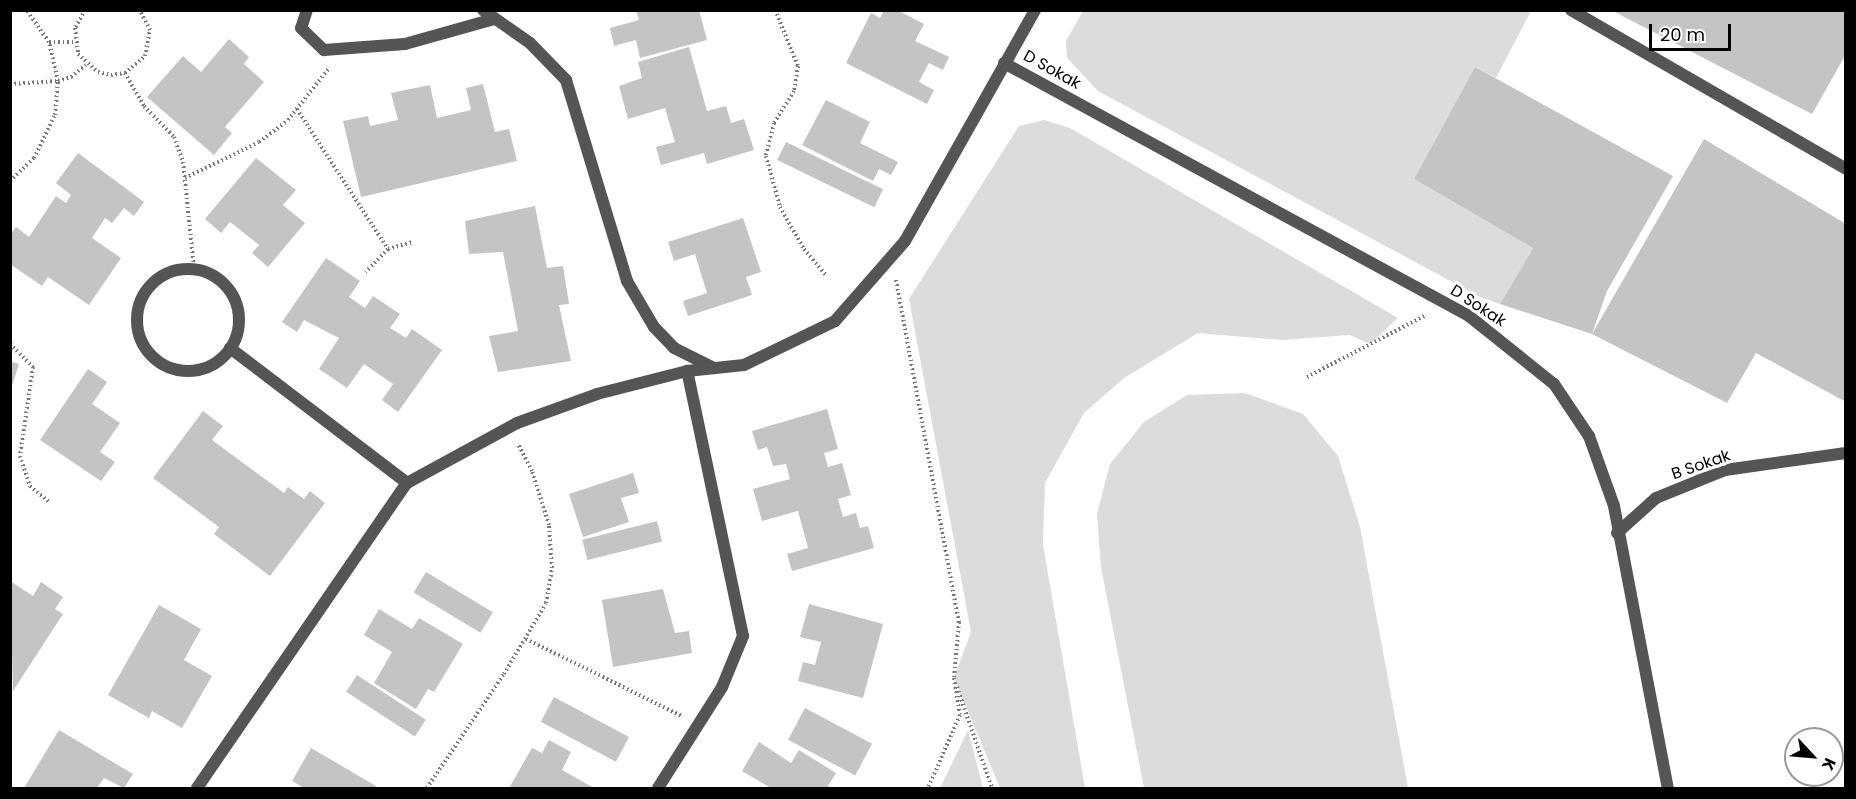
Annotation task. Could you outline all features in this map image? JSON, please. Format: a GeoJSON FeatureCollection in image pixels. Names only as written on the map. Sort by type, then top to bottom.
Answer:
{"type":"FeatureCollection","features":[{"type":"Feature","properties":{"kind":"lane"},"geometry":{"type":"LineString","coordinates":[[307,10],[301,28],[324,50],[405,44],[494,19]]}},
{"type":"Feature","properties":{"kind":"lane"},"geometry":{"type":"LineString","coordinates":[[483,10],[530,43],[566,80],[627,281],[654,327],[674,348],[714,368]]}},
{"type":"Feature","properties":{"kind":"lane"},"geometry":{"type":"LineString","coordinates":[[197,789],[407,483],[510,427],[597,393],[687,371],[744,364],[835,321],[905,241],[1035,10]]}},
{"type":"Feature","properties":{"kind":"lane"},"geometry":{"type":"LineString","coordinates":[[1570,10],[1845,169]]}},
{"type":"Feature","properties":{"kind":"lane","name":"D Sokak"},"geometry":{"type":"LineString","coordinates":[[1004,63],[1469,316],[1554,384],[1589,436],[1614,506],[1617,533],[1668,789]]}},
{"type":"Feature","properties":{"kind":"lane"},"geometry":{"type":"LineString","coordinates":[[177,269],[194,269],[223,282],[234,296],[238,322],[230,348],[204,368],[186,371],[154,358],[141,341],[137,323],[139,305],[146,290],[159,277],[177,269]]}},
{"type":"Feature","properties":{"kind":"lane"},"geometry":{"type":"LineString","coordinates":[[230,348],[407,483]]}},
{"type":"Feature","properties":{"kind":"lane"},"geometry":{"type":"LineString","coordinates":[[658,789],[722,687],[743,636],[687,371]]}},
{"type":"Feature","properties":{"kind":"lane","name":"B Sokak"},"geometry":{"type":"LineString","coordinates":[[1617,533],[1656,498],[1725,470],[1845,453]]}},
{"type":"Feature","properties":{"kind":"path"},"geometry":{"type":"LineString","coordinates":[[10,181],[34,158],[46,139],[55,115],[58,81],[50,42],[27,10]]}},
{"type":"Feature","properties":{"kind":"path"},"geometry":{"type":"LineString","coordinates":[[85,10],[75,28],[74,42],[86,65],[98,72],[125,73],[145,56],[150,44],[150,30],[140,10]]}},
{"type":"Feature","properties":{"kind":"path"},"geometry":{"type":"LineString","coordinates":[[775,10],[798,66],[795,91],[774,123],[766,156],[780,207],[804,249],[826,275]]}},
{"type":"Feature","properties":{"kind":"path"},"geometry":{"type":"LineString","coordinates":[[50,42],[74,42]]}},
{"type":"Feature","properties":{"kind":"path"},"geometry":{"type":"LineString","coordinates":[[185,178],[259,142],[297,109],[345,48]]}},
{"type":"Feature","properties":{"kind":"path"},"geometry":{"type":"LineString","coordinates":[[10,84],[58,81],[86,65]]}},
{"type":"Feature","properties":{"kind":"path"},"geometry":{"type":"LineString","coordinates":[[125,73],[144,106],[174,137],[185,178],[194,269]]}},
{"type":"Feature","properties":{"kind":"path"},"geometry":{"type":"LineString","coordinates":[[297,109],[388,249]]}},
{"type":"Feature","properties":{"kind":"path"},"geometry":{"type":"LineString","coordinates":[[366,272],[388,249],[412,242]]}},
{"type":"Feature","properties":{"kind":"path"},"geometry":{"type":"LineString","coordinates":[[892,256],[959,622],[954,678],[960,715],[928,789]]}},
{"type":"Feature","properties":{"kind":"path"},"geometry":{"type":"LineString","coordinates":[[1307,377],[1446,304]]}},
{"type":"Feature","properties":{"kind":"path"},"geometry":{"type":"LineString","coordinates":[[10,344],[33,367],[20,456],[30,486],[49,502]]}},
{"type":"Feature","properties":{"kind":"path"},"geometry":{"type":"LineString","coordinates":[[427,789],[526,639],[546,603],[552,568],[549,525],[532,471],[510,427]]}},
{"type":"Feature","properties":{"kind":"path"},"geometry":{"type":"LineString","coordinates":[[526,639],[699,724]]}},
{"type":"Feature","properties":{"kind":"path"},"geometry":{"type":"LineString","coordinates":[[954,678],[992,789]]}},
{"type":"Feature","properties":{"kind":"shaded area"},"geometry":{"type":"Polygon","coordinates":[[[1083,11],[1531,11],[1496,78],[1475,67],[1414,179],[1533,248],[1500,304],[1480,297],[1098,91],[1067,58],[1066,41],[1083,11]]]}},
{"type":"Feature","properties":{"kind":"shaded area"},"geometry":{"type":"Polygon","coordinates":[[[1044,120],[1070,128],[1398,318],[1370,344],[1350,335],[1282,340],[1198,333],[1124,378],[1084,413],[1045,483],[1043,545],[1085,788],[1000,788],[954,678],[971,632],[909,299],[1019,126],[1044,120]]]}},
{"type":"Feature","properties":{"kind":"shaded area"},"geometry":{"type":"Polygon","coordinates":[[[1245,393],[1303,414],[1338,456],[1360,527],[1408,788],[1144,788],[1101,567],[1097,514],[1110,464],[1144,422],[1187,395],[1245,393]]]}},
{"type":"Feature","properties":{"kind":"shaded area"},"geometry":{"type":"Polygon","coordinates":[[[968,730],[983,788],[940,788],[968,730]]]}},
{"type":"Feature","properties":{"kind":"building"},"geometry":{"type":"Polygon","coordinates":[[[636,10],[699,10],[707,40],[640,58],[636,40],[614,46],[610,28],[639,20],[636,10]]]}},
{"type":"Feature","properties":{"kind":"building"},"geometry":{"type":"Polygon","coordinates":[[[884,10],[897,10],[924,24],[915,41],[949,57],[943,70],[929,63],[919,82],[934,90],[927,104],[846,63],[871,13],[880,18],[884,10]]]}},
{"type":"Feature","properties":{"kind":"building"},"geometry":{"type":"Polygon","coordinates":[[[1611,10],[1846,10],[1846,54],[1812,114],[1611,10]]]}},
{"type":"Feature","properties":{"kind":"building"},"geometry":{"type":"Polygon","coordinates":[[[229,39],[249,57],[244,64],[264,82],[225,127],[232,133],[214,155],[147,97],[183,56],[201,72],[229,39]]]}},
{"type":"Feature","properties":{"kind":"building"},"geometry":{"type":"Polygon","coordinates":[[[689,47],[707,111],[726,106],[731,123],[744,119],[754,150],[707,164],[704,153],[661,165],[656,147],[675,142],[665,108],[628,119],[619,86],[642,78],[638,62],[689,47]]]}},
{"type":"Feature","properties":{"kind":"building"},"geometry":{"type":"Polygon","coordinates":[[[1475,67],[1673,176],[1607,291],[1592,334],[1500,304],[1533,248],[1414,179],[1475,67]]]}},
{"type":"Feature","properties":{"kind":"building"},"geometry":{"type":"Polygon","coordinates":[[[483,84],[495,132],[509,129],[517,161],[361,197],[343,121],[368,116],[370,126],[398,120],[391,93],[430,85],[437,118],[471,110],[466,88],[483,84]]]}},
{"type":"Feature","properties":{"kind":"building"},"geometry":{"type":"Polygon","coordinates":[[[826,100],[870,122],[860,143],[898,162],[891,175],[879,169],[873,181],[802,145],[826,100]]]}},
{"type":"Feature","properties":{"kind":"building"},"geometry":{"type":"Polygon","coordinates":[[[1704,139],[1846,224],[1846,402],[1756,353],[1727,403],[1592,334],[1704,139]]]}},
{"type":"Feature","properties":{"kind":"building"},"geometry":{"type":"Polygon","coordinates":[[[786,142],[883,189],[874,207],[777,160],[786,142]]]}},
{"type":"Feature","properties":{"kind":"building"},"geometry":{"type":"Polygon","coordinates":[[[78,153],[144,202],[134,216],[124,208],[112,223],[105,218],[92,238],[121,258],[89,305],[48,277],[42,286],[10,264],[10,235],[16,227],[29,237],[56,196],[66,203],[71,195],[56,183],[78,153]]]}},
{"type":"Feature","properties":{"kind":"building"},"geometry":{"type":"Polygon","coordinates":[[[256,158],[296,190],[283,205],[305,223],[268,267],[252,253],[259,245],[230,222],[221,233],[205,219],[256,158]]]}},
{"type":"Feature","properties":{"kind":"building"},"geometry":{"type":"Polygon","coordinates":[[[535,206],[547,268],[563,266],[569,304],[559,305],[571,361],[498,372],[489,336],[518,331],[503,252],[469,254],[465,221],[535,206]]]}},
{"type":"Feature","properties":{"kind":"building"},"geometry":{"type":"Polygon","coordinates":[[[743,218],[761,272],[746,277],[752,295],[688,316],[683,301],[707,293],[695,254],[674,261],[668,242],[743,218]]]}},
{"type":"Feature","properties":{"kind":"building"},"geometry":{"type":"Polygon","coordinates":[[[326,258],[360,281],[349,297],[365,308],[373,296],[400,314],[390,328],[406,338],[412,329],[442,350],[398,412],[382,400],[393,384],[364,364],[347,388],[319,369],[339,338],[304,320],[297,332],[282,322],[326,258]]]}},
{"type":"Feature","properties":{"kind":"building"},"geometry":{"type":"Polygon","coordinates":[[[10,361],[19,364],[11,389],[10,389],[10,361]]]}},
{"type":"Feature","properties":{"kind":"building"},"geometry":{"type":"Polygon","coordinates":[[[88,369],[107,382],[92,404],[120,423],[100,452],[115,462],[101,481],[40,440],[88,369]]]}},
{"type":"Feature","properties":{"kind":"building"},"geometry":{"type":"Polygon","coordinates":[[[827,409],[838,449],[824,453],[828,467],[842,463],[851,495],[838,499],[843,517],[856,513],[860,528],[868,526],[874,548],[792,571],[787,554],[808,548],[798,511],[762,521],[753,489],[790,479],[786,464],[773,466],[767,447],[758,450],[752,431],[827,409]]]}},
{"type":"Feature","properties":{"kind":"building"},"geometry":{"type":"Polygon","coordinates":[[[203,411],[223,426],[212,440],[284,493],[288,487],[304,499],[310,491],[325,503],[270,576],[214,534],[219,527],[153,478],[203,411]]]}},
{"type":"Feature","properties":{"kind":"building"},"geometry":{"type":"Polygon","coordinates":[[[633,473],[639,493],[621,498],[629,522],[583,537],[569,494],[633,473]]]}},
{"type":"Feature","properties":{"kind":"building"},"geometry":{"type":"Polygon","coordinates":[[[657,521],[662,541],[587,560],[582,540],[657,521]]]}},
{"type":"Feature","properties":{"kind":"building"},"geometry":{"type":"Polygon","coordinates":[[[426,572],[493,612],[480,633],[414,593],[426,572]]]}},
{"type":"Feature","properties":{"kind":"building"},"geometry":{"type":"Polygon","coordinates":[[[10,581],[33,596],[41,582],[63,597],[55,609],[63,614],[13,691],[10,581]]]}},
{"type":"Feature","properties":{"kind":"building"},"geometry":{"type":"Polygon","coordinates":[[[663,589],[675,633],[689,631],[692,653],[613,667],[602,600],[663,589]]]}},
{"type":"Feature","properties":{"kind":"building"},"geometry":{"type":"Polygon","coordinates":[[[809,604],[883,624],[863,698],[798,681],[803,662],[815,665],[821,642],[800,637],[809,604]]]}},
{"type":"Feature","properties":{"kind":"building"},"geometry":{"type":"Polygon","coordinates":[[[159,605],[201,629],[184,660],[212,676],[182,728],[152,711],[149,718],[108,695],[159,605]]]}},
{"type":"Feature","properties":{"kind":"building"},"geometry":{"type":"Polygon","coordinates":[[[379,609],[412,629],[419,618],[463,644],[434,692],[428,689],[416,709],[374,683],[392,652],[364,635],[379,609]]]}},
{"type":"Feature","properties":{"kind":"building"},"geometry":{"type":"Polygon","coordinates":[[[357,675],[426,720],[415,736],[346,692],[357,675]]]}},
{"type":"Feature","properties":{"kind":"building"},"geometry":{"type":"Polygon","coordinates":[[[554,697],[629,737],[616,762],[541,722],[554,697]]]}},
{"type":"Feature","properties":{"kind":"building"},"geometry":{"type":"Polygon","coordinates":[[[805,708],[872,744],[855,775],[788,740],[805,708]]]}},
{"type":"Feature","properties":{"kind":"building"},"geometry":{"type":"Polygon","coordinates":[[[59,730],[133,774],[124,788],[104,778],[97,788],[24,788],[59,730]]]}},
{"type":"Feature","properties":{"kind":"building"},"geometry":{"type":"Polygon","coordinates":[[[549,740],[571,752],[562,770],[594,788],[509,788],[532,748],[542,753],[549,740]]]}},
{"type":"Feature","properties":{"kind":"building"},"geometry":{"type":"Polygon","coordinates":[[[759,742],[791,763],[799,750],[836,773],[828,786],[832,788],[771,788],[742,771],[759,742]]]}},
{"type":"Feature","properties":{"kind":"building"},"geometry":{"type":"Polygon","coordinates":[[[311,748],[376,786],[375,788],[304,788],[292,781],[311,748]]]}}]}
